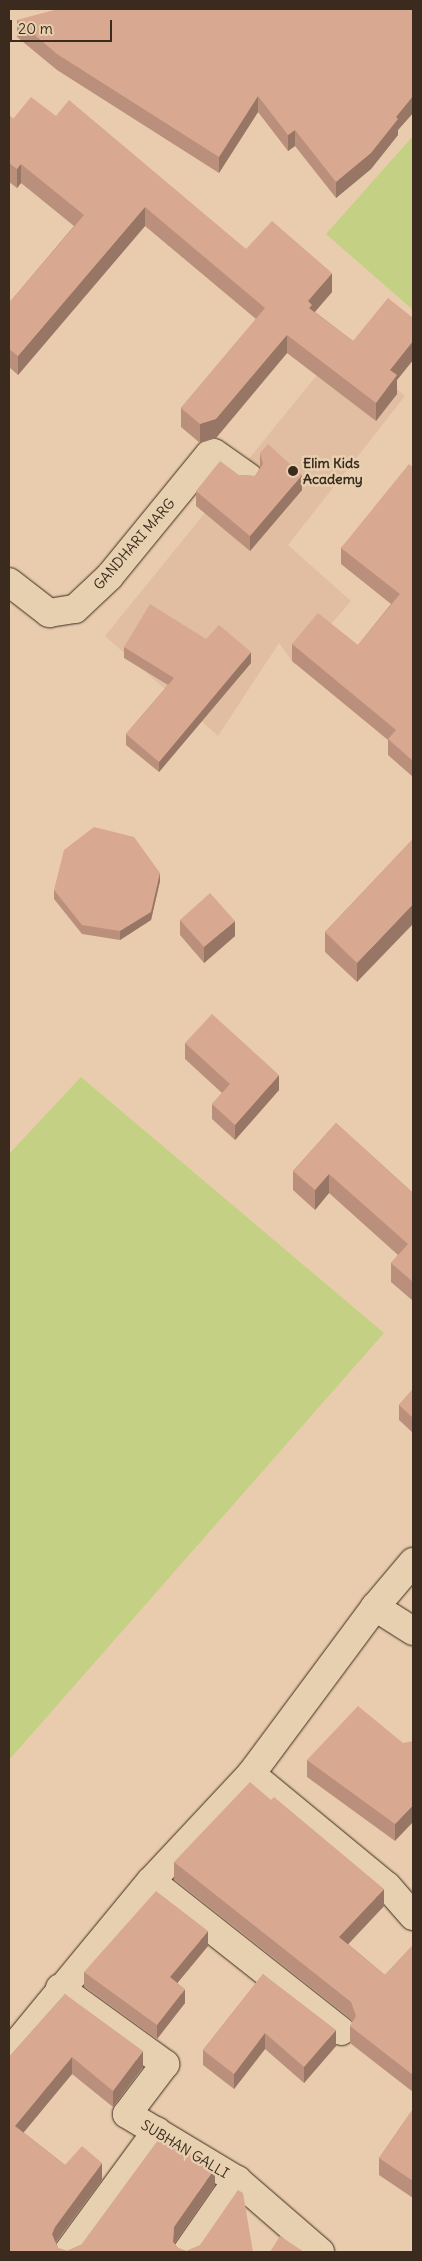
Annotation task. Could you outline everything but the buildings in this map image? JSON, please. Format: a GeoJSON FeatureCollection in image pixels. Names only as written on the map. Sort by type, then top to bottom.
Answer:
{"type":"FeatureCollection","features":[{"type":"Feature","properties":{"kind":"street","name":"GANDHARI MARG"},"geometry":{"type":"LineString","coordinates":[[9,582],[49,613],[75,609],[109,577],[209,455],[214,453],[248,477]]}},
{"type":"Feature","properties":{"kind":"street"},"geometry":{"type":"LineString","coordinates":[[9,2053],[60,1988],[151,1882],[251,1774],[375,1607],[413,1562]]}},
{"type":"Feature","properties":{"kind":"street"},"geometry":{"type":"LineString","coordinates":[[375,1607],[413,1631]]}},
{"type":"Feature","properties":{"kind":"street"},"geometry":{"type":"LineString","coordinates":[[251,1774],[387,1886],[413,1916]]}},
{"type":"Feature","properties":{"kind":"street"},"geometry":{"type":"LineString","coordinates":[[151,1882],[341,2031]]}},
{"type":"Feature","properties":{"kind":"street","name":"SUBHAN GALLI"},"geometry":{"type":"LineString","coordinates":[[60,1988],[165,2064],[127,2114],[237,2180],[320,2252]]}},
{"type":"Feature","properties":{"kind":"street"},"geometry":{"type":"LineString","coordinates":[[68,2252],[157,2131]]}},
{"type":"Feature","properties":{"kind":"street"},"geometry":{"type":"LineString","coordinates":[[187,2252],[237,2180]]}},
{"type":"Feature","properties":{"kind":"shaded area","name":"Elim Kids Academy"},"geometry":{"type":"Polygon","coordinates":[[[342,344],[405,396],[288,545],[351,601],[295,665],[279,643],[218,736],[105,636],[342,344]]]}},
{"type":"Feature","properties":{"kind":"green space"},"geometry":{"type":"Polygon","coordinates":[[[413,136],[413,310],[326,234],[413,136]]]}},
{"type":"Feature","properties":{"kind":"green space"},"geometry":{"type":"Polygon","coordinates":[[[81,1077],[384,1333],[9,1760],[9,1154],[81,1077]]]}},
{"type":"Feature","properties":{"kind":"place","name":"Elim Kids Academy"},"geometry":{"type":"Point","coordinates":[293,471]}}]}
